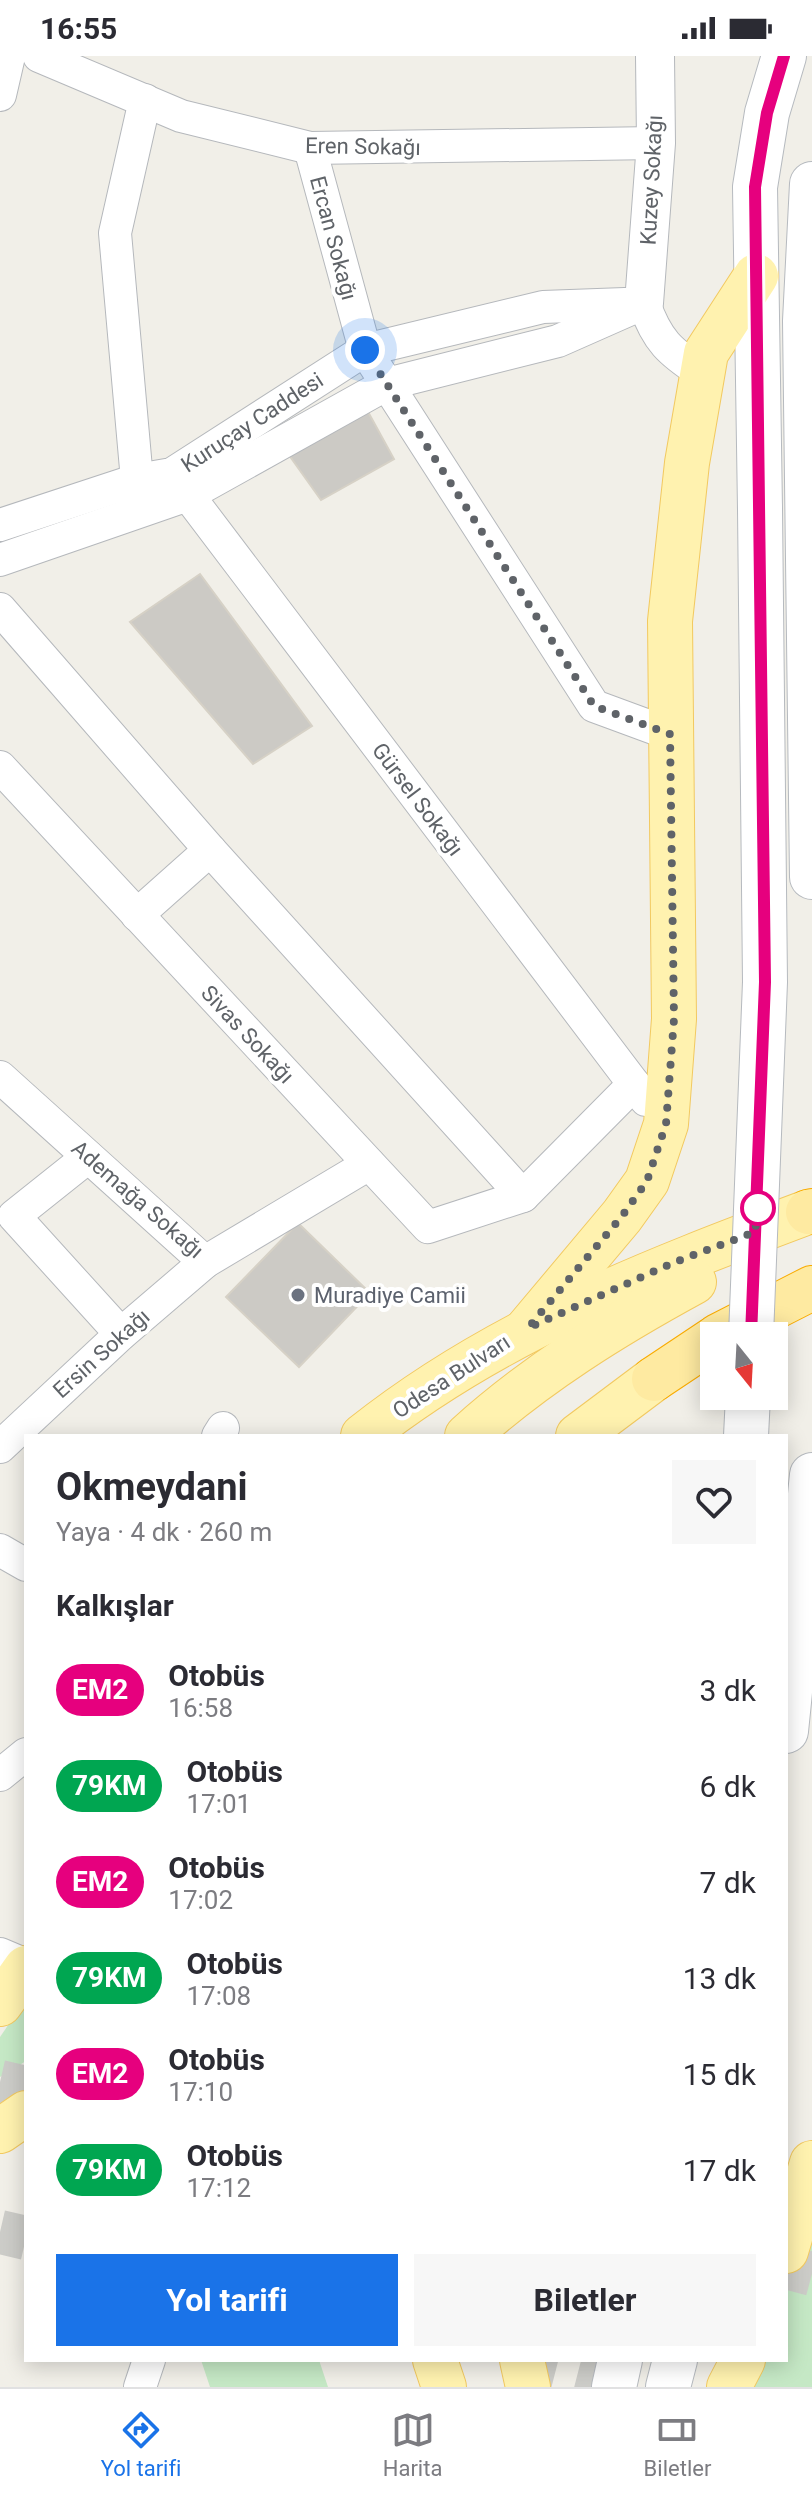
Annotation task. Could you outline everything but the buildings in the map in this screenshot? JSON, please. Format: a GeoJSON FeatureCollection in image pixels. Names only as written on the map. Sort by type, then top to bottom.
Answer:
{"type":"FeatureCollection","features":[{"type":"Feature","properties":{"kind":"highway"},"geometry":{"type":"LineString","coordinates":[[745,1322],[812,1288]]}},
{"type":"Feature","properties":{"kind":"highway"},"geometry":{"type":"LineString","coordinates":[[654,1379],[700,1348]]}},
{"type":"Feature","properties":{"kind":"main road"},"geometry":{"type":"LineString","coordinates":[[752,1322],[765,982],[755,187],[767,113],[784,56]]}},
{"type":"Feature","properties":{"kind":"main road"},"geometry":{"type":"LineString","coordinates":[[812,184],[806,246],[812,877]]}},
{"type":"Feature","properties":{"kind":"main road"},"geometry":{"type":"LineString","coordinates":[[528,1328],[622,1216],[647,1181],[666,1124],[674,1019],[670,621],[687,463],[706,353],[756,276]]}},
{"type":"Feature","properties":{"kind":"main road"},"geometry":{"type":"LineString","coordinates":[[469,1434],[554,1366],[810,1212]]}},
{"type":"Feature","properties":{"kind":"main road","name":"Odesa Bulvarı"},"geometry":{"type":"LineString","coordinates":[[366,1434],[455,1369],[528,1328],[675,1262],[810,1212]]}},
{"type":"Feature","properties":{"kind":"main road"},"geometry":{"type":"LineString","coordinates":[[581,1434],[654,1379]]}},
{"type":"Feature","properties":{"kind":"main road"},"geometry":{"type":"LineString","coordinates":[[608,1434],[654,1379]]}},
{"type":"Feature","properties":{"kind":"main road"},"geometry":{"type":"LineString","coordinates":[[746,1434],[747,1410]]}},
{"type":"Feature","properties":{"kind":"main road"},"geometry":{"type":"LineString","coordinates":[[788,1711],[812,1475]]}},
{"type":"Feature","properties":{"kind":"main road"},"geometry":{"type":"LineString","coordinates":[[0,2004],[24,1969]]}},
{"type":"Feature","properties":{"kind":"main road"},"geometry":{"type":"LineString","coordinates":[[0,2131],[24,2114]]}},
{"type":"Feature","properties":{"kind":"main road"},"geometry":{"type":"LineString","coordinates":[[0,2139],[24,2138]]}},
{"type":"Feature","properties":{"kind":"main road"},"geometry":{"type":"LineString","coordinates":[[788,2244],[812,2163]]}},
{"type":"Feature","properties":{"kind":"main road"},"geometry":{"type":"LineString","coordinates":[[436,2362],[444,2387]]}},
{"type":"Feature","properties":{"kind":"main road"},"geometry":{"type":"LineString","coordinates":[[522,2362],[528,2387]]}},
{"type":"Feature","properties":{"kind":"main road"},"geometry":{"type":"LineString","coordinates":[[614,2387],[620,2362]]}},
{"type":"Feature","properties":{"kind":"main road"},"geometry":{"type":"LineString","coordinates":[[668,2387],[674,2362]]}},
{"type":"Feature","properties":{"kind":"main road"},"geometry":{"type":"LineString","coordinates":[[729,2387],[742,2362]]}},
{"type":"Feature","properties":{"kind":"street"},"geometry":{"type":"LineString","coordinates":[[0,95],[9,56]]}},
{"type":"Feature","properties":{"kind":"street","name":"Eren Sokağı"},"geometry":{"type":"LineString","coordinates":[[39,56],[181,116],[310,148],[656,143]]}},
{"type":"Feature","properties":{"kind":"street","name":"Kuzey Sokağı"},"geometry":{"type":"LineString","coordinates":[[644,303],[656,143],[655,56]]}},
{"type":"Feature","properties":{"kind":"street"},"geometry":{"type":"LineString","coordinates":[[0,560],[143,495],[115,233],[145,100]]}},
{"type":"Feature","properties":{"kind":"street","name":"Ercan Sokağı"},"geometry":{"type":"LineString","coordinates":[[310,148],[365,350],[594,706],[670,734]]}},
{"type":"Feature","properties":{"kind":"street"},"geometry":{"type":"LineString","coordinates":[[180,485],[387,384],[558,341],[644,303],[653,331],[672,353],[702,373]]}},
{"type":"Feature","properties":{"kind":"street","name":"Kuruçay Caddesi"},"geometry":{"type":"LineString","coordinates":[[0,525],[180,485],[365,350],[543,307],[644,303]]}},
{"type":"Feature","properties":{"kind":"street","name":"Gürsel Sokağı"},"geometry":{"type":"LineString","coordinates":[[180,485],[666,1124]]}},
{"type":"Feature","properties":{"kind":"street"},"geometry":{"type":"LineString","coordinates":[[0,609],[210,850],[523,1196],[634,1084]]}},
{"type":"Feature","properties":{"kind":"street","name":"Sivas Sokağı"},"geometry":{"type":"LineString","coordinates":[[0,767],[428,1227],[523,1196]]}},
{"type":"Feature","properties":{"kind":"street"},"geometry":{"type":"LineString","coordinates":[[137,915],[210,850]]}},
{"type":"Feature","properties":{"kind":"street","name":"Ademağa Sokağı"},"geometry":{"type":"LineString","coordinates":[[0,1077],[205,1262],[369,1164]]}},
{"type":"Feature","properties":{"kind":"street"},"geometry":{"type":"LineString","coordinates":[[88,1157],[14,1216],[121,1334]]}},
{"type":"Feature","properties":{"kind":"street","name":"Ersin Sokağı"},"geometry":{"type":"LineString","coordinates":[[0,1447],[121,1334],[205,1262]]}},
{"type":"Feature","properties":{"kind":"street"},"geometry":{"type":"LineString","coordinates":[[0,1550],[24,1564]]}},
{"type":"Feature","properties":{"kind":"street"},"geometry":{"type":"LineString","coordinates":[[0,1775],[24,1756]]}},
{"type":"Feature","properties":{"kind":"street"},"geometry":{"type":"LineString","coordinates":[[0,1954],[24,1965]]}},
{"type":"Feature","properties":{"kind":"street"},"geometry":{"type":"LineString","coordinates":[[140,2387],[148,2362]]}},
{"type":"Feature","properties":{"kind":"green space"},"geometry":{"type":"Polygon","coordinates":[[[24,2002],[24,2062],[0,2077],[0,2037],[24,2002]]]}},
{"type":"Feature","properties":{"kind":"green space"},"geometry":{"type":"Polygon","coordinates":[[[812,2212],[812,2387],[746,2387],[756,2362],[788,2362],[788,2284],[812,2212]]]}},
{"type":"Feature","properties":{"kind":"green space"},"geometry":{"type":"Polygon","coordinates":[[[202,2362],[320,2362],[328,2387],[210,2387],[202,2362]]]}},
{"type":"Feature","properties":{"kind":"tunnel"},"geometry":{"type":"LineString","coordinates":[[0,2082],[24,2088]]}},
{"type":"Feature","properties":{"kind":"tunnel"},"geometry":{"type":"LineString","coordinates":[[0,2232],[24,2238]]}},
{"type":"Feature","properties":{"kind":"tunnel"},"geometry":{"type":"LineString","coordinates":[[788,2268],[812,2274]]}},
{"type":"Feature","properties":{"kind":"tunnel"},"geometry":{"type":"LineString","coordinates":[[521,2362],[618,2387]]}},
{"type":"Feature","properties":{"kind":"bus line","name":"EM2"},"geometry":{"type":"LineString","coordinates":[[752,1322],[765,982],[755,187],[767,113],[784,56]]}},
{"type":"Feature","properties":{"kind":"place","name":"Muradiye Camii"},"geometry":{"type":"Point","coordinates":[298,1295]}},
{"type":"Feature","properties":{"kind":"route"},"geometry":{"type":"LineString","coordinates":[[365,350],[594,706],[619,718],[670,734],[674,1019],[666,1124],[647,1181],[622,1216],[528,1328],[675,1262],[755,1232],[758,1208]]}}]}
